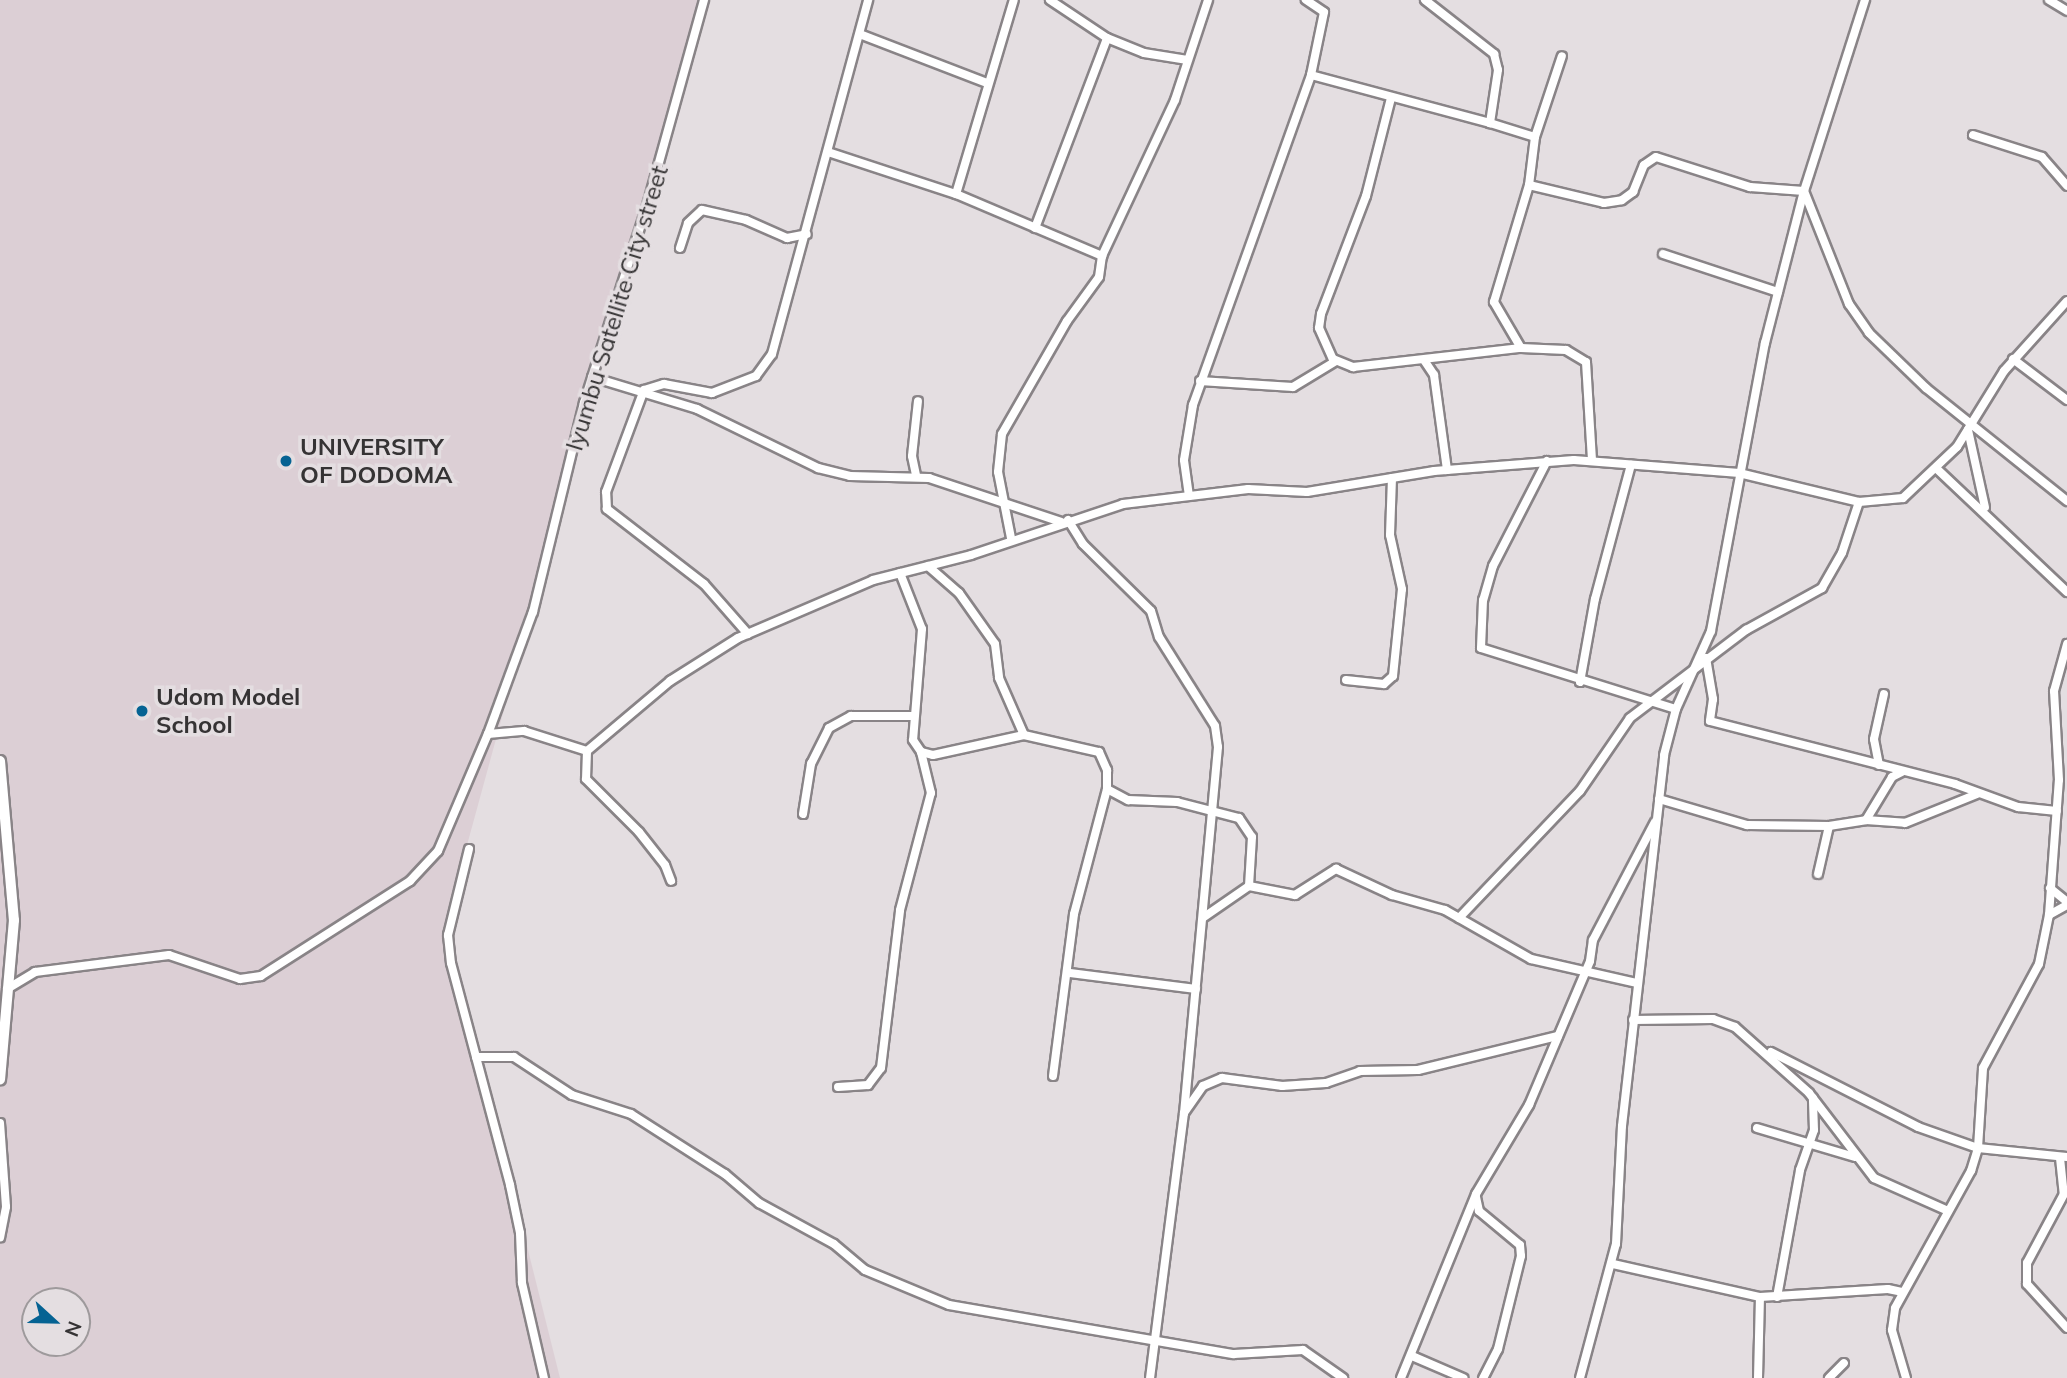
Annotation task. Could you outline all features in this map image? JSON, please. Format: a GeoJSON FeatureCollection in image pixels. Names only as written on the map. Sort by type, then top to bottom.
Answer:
{"type":"FeatureCollection","features":[{"type":"Feature","properties":{"kind":"street","name":"Iyumbu Satellite City street"},"geometry":{"type":"LineString","coordinates":[[7,989],[35,972],[169,955],[240,979],[261,976],[410,881],[438,851],[488,734],[533,612],[592,377],[648,202],[704,0]]}},
{"type":"Feature","properties":{"kind":"street"},"geometry":{"type":"LineString","coordinates":[[748,634],[704,584],[607,509],[606,492],[618,450],[644,390],[664,384],[712,393],[756,376],[772,354],[831,153],[862,35],[868,0]]}},
{"type":"Feature","properties":{"kind":"street"},"geometry":{"type":"LineString","coordinates":[[956,194],[1014,0]]}},
{"type":"Feature","properties":{"kind":"street"},"geometry":{"type":"LineString","coordinates":[[1049,0],[1107,38],[1144,53],[1187,60]]}},
{"type":"Feature","properties":{"kind":"street"},"geometry":{"type":"LineString","coordinates":[[1012,538],[1003,502],[1002,434],[1067,321],[1099,277],[1102,256],[1130,204],[1208,0]]}},
{"type":"Feature","properties":{"kind":"street"},"geometry":{"type":"LineString","coordinates":[[1189,496],[1187,429],[1200,381],[1311,75],[1324,12],[1306,0]]}},
{"type":"Feature","properties":{"kind":"street"},"geometry":{"type":"LineString","coordinates":[[1425,0],[1494,54],[1498,70],[1490,123]]}},
{"type":"Feature","properties":{"kind":"street"},"geometry":{"type":"LineString","coordinates":[[1580,1378],[1613,1264],[1637,982],[1659,799],[1676,709],[1704,660],[1723,578],[1739,473],[1778,292],[1804,191],[1865,0]]}},
{"type":"Feature","properties":{"kind":"street"},"geometry":{"type":"LineString","coordinates":[[2049,0],[2067,11]]}},
{"type":"Feature","properties":{"kind":"street"},"geometry":{"type":"LineString","coordinates":[[862,35],[987,83]]}},
{"type":"Feature","properties":{"kind":"street"},"geometry":{"type":"LineString","coordinates":[[1035,228],[1107,38]]}},
{"type":"Feature","properties":{"kind":"street"},"geometry":{"type":"LineString","coordinates":[[1521,348],[1494,302],[1529,185],[1535,137],[1562,57]]}},
{"type":"Feature","properties":{"kind":"street"},"geometry":{"type":"LineString","coordinates":[[1311,75],[1535,137]]}},
{"type":"Feature","properties":{"kind":"street"},"geometry":{"type":"LineString","coordinates":[[1336,362],[1319,328],[1321,314],[1366,195],[1391,97]]}},
{"type":"Feature","properties":{"kind":"street"},"geometry":{"type":"LineString","coordinates":[[1973,135],[2042,157],[2067,186]]}},
{"type":"Feature","properties":{"kind":"street"},"geometry":{"type":"LineString","coordinates":[[831,153],[956,194],[1102,256]]}},
{"type":"Feature","properties":{"kind":"street"},"geometry":{"type":"LineString","coordinates":[[1529,185],[1604,203],[1622,200],[1633,192],[1644,165],[1656,157],[1751,187],[1804,191]]}},
{"type":"Feature","properties":{"kind":"street"},"geometry":{"type":"LineString","coordinates":[[1804,191],[1859,320],[1918,381],[2013,462],[2067,501]]}},
{"type":"Feature","properties":{"kind":"street"},"geometry":{"type":"LineString","coordinates":[[680,248],[688,223],[702,210],[746,220],[787,238],[807,234]]}},
{"type":"Feature","properties":{"kind":"street"},"geometry":{"type":"LineString","coordinates":[[1664,254],[1778,292]]}},
{"type":"Feature","properties":{"kind":"street"},"geometry":{"type":"LineString","coordinates":[[671,881],[665,865],[639,832],[586,779],[587,751],[670,681],[748,634],[855,586],[928,566],[1124,504],[1248,489],[1307,492],[1447,470],[1547,461],[1592,460],[1739,473],[1859,502],[1903,498],[1937,469],[1970,426],[2013,359],[2067,301]]}},
{"type":"Feature","properties":{"kind":"street"},"geometry":{"type":"LineString","coordinates":[[1200,381],[1293,387],[1336,362],[1353,367],[1521,348],[1566,350],[1586,362],[1592,460]]}},
{"type":"Feature","properties":{"kind":"street"},"geometry":{"type":"LineString","coordinates":[[2013,359],[2067,400]]}},
{"type":"Feature","properties":{"kind":"street"},"geometry":{"type":"LineString","coordinates":[[1424,360],[1434,375],[1447,470]]}},
{"type":"Feature","properties":{"kind":"street"},"geometry":{"type":"LineString","coordinates":[[592,377],[644,390],[697,409],[817,468],[850,476],[916,475],[1065,521],[1083,544],[1151,611],[1159,637],[1215,726],[1218,747],[1184,1113],[1152,1338],[1150,1378]]}},
{"type":"Feature","properties":{"kind":"street"},"geometry":{"type":"LineString","coordinates":[[916,475],[912,456],[918,401]]}},
{"type":"Feature","properties":{"kind":"street"},"geometry":{"type":"LineString","coordinates":[[1970,426],[1986,510]]}},
{"type":"Feature","properties":{"kind":"street"},"geometry":{"type":"LineString","coordinates":[[1547,461],[1493,566],[1483,600],[1481,648],[1580,682],[1676,709]]}},
{"type":"Feature","properties":{"kind":"street"},"geometry":{"type":"LineString","coordinates":[[1580,682],[1595,599],[1631,464]]}},
{"type":"Feature","properties":{"kind":"street"},"geometry":{"type":"LineString","coordinates":[[1937,469],[1986,510],[2038,569],[2067,592]]}},
{"type":"Feature","properties":{"kind":"street"},"geometry":{"type":"LineString","coordinates":[[1346,680],[1384,684],[1393,676],[1402,589],[1390,535],[1392,478]]}},
{"type":"Feature","properties":{"kind":"street"},"geometry":{"type":"LineString","coordinates":[[1459,918],[1580,791],[1630,718],[1704,660],[1822,588],[1839,560],[1859,502]]}},
{"type":"Feature","properties":{"kind":"street"},"geometry":{"type":"LineString","coordinates":[[928,566],[958,592],[995,644],[999,678],[1024,735]]}},
{"type":"Feature","properties":{"kind":"street"},"geometry":{"type":"LineString","coordinates":[[838,1087],[869,1085],[881,1068],[900,910],[931,793],[921,752],[913,740],[922,629],[900,573]]}},
{"type":"Feature","properties":{"kind":"street"},"geometry":{"type":"LineString","coordinates":[[1906,1378],[1892,1330],[1902,1293],[1945,1210],[1971,1171],[1978,1148],[1983,1068],[2036,975],[2049,915],[2057,811],[2060,760],[2054,691],[2067,644]]}},
{"type":"Feature","properties":{"kind":"street"},"geometry":{"type":"LineString","coordinates":[[1704,660],[1713,699],[1710,721],[1879,765],[2018,807],[2057,811]]}},
{"type":"Feature","properties":{"kind":"street"},"geometry":{"type":"LineString","coordinates":[[1879,765],[1874,739],[1884,694]]}},
{"type":"Feature","properties":{"kind":"street"},"geometry":{"type":"LineString","coordinates":[[803,814],[811,764],[830,727],[851,716],[914,716]]}},
{"type":"Feature","properties":{"kind":"street"},"geometry":{"type":"LineString","coordinates":[[488,734],[524,731],[587,751]]}},
{"type":"Feature","properties":{"kind":"street"},"geometry":{"type":"LineString","coordinates":[[921,752],[933,755],[1024,735],[1099,752],[1108,770],[1107,789],[1074,914],[1070,973],[1053,1076]]}},
{"type":"Feature","properties":{"kind":"street"},"geometry":{"type":"LineString","coordinates":[[0,761],[12,856],[7,989],[0,1079]]}},
{"type":"Feature","properties":{"kind":"street"},"geometry":{"type":"LineString","coordinates":[[1866,820],[1892,777],[1902,772]]}},
{"type":"Feature","properties":{"kind":"street"},"geometry":{"type":"LineString","coordinates":[[1107,789],[1128,800],[1211,808],[1239,818],[1252,837],[1249,886]]}},
{"type":"Feature","properties":{"kind":"street"},"geometry":{"type":"LineString","coordinates":[[1659,799],[1747,825],[1829,826],[1866,820],[1905,823],[1977,794]]}},
{"type":"Feature","properties":{"kind":"street"},"geometry":{"type":"LineString","coordinates":[[1401,1378],[1476,1194],[1529,1105],[1584,971],[1593,940],[1657,820]]}},
{"type":"Feature","properties":{"kind":"street"},"geometry":{"type":"LineString","coordinates":[[1818,874],[1829,826]]}},
{"type":"Feature","properties":{"kind":"street"},"geometry":{"type":"LineString","coordinates":[[469,849],[449,943],[520,1233],[522,1283],[544,1378]]}},
{"type":"Feature","properties":{"kind":"street"},"geometry":{"type":"LineString","coordinates":[[1204,917],[1249,886],[1295,895],[1315,877],[1336,869],[1459,918],[1510,951],[1637,982]]}},
{"type":"Feature","properties":{"kind":"street"},"geometry":{"type":"LineString","coordinates":[[2049,915],[2067,903],[2050,888]]}},
{"type":"Feature","properties":{"kind":"street"},"geometry":{"type":"LineString","coordinates":[[1070,973],[1196,989]]}},
{"type":"Feature","properties":{"kind":"street"},"geometry":{"type":"LineString","coordinates":[[1633,1020],[1713,1019],[1735,1027],[1813,1097],[1855,1157],[1890,1190],[1945,1210]]}},
{"type":"Feature","properties":{"kind":"street"},"geometry":{"type":"LineString","coordinates":[[1184,1113],[1203,1086],[1222,1078],[1282,1086],[1326,1083],[1360,1071],[1418,1070],[1558,1035]]}},
{"type":"Feature","properties":{"kind":"street"},"geometry":{"type":"LineString","coordinates":[[1757,1045],[1918,1127],[1978,1148],[2063,1157],[2064,1194],[2027,1263],[2026,1284],[2067,1328]]}},
{"type":"Feature","properties":{"kind":"street"},"geometry":{"type":"LineString","coordinates":[[475,1057],[513,1057],[572,1095],[631,1114],[725,1174],[759,1203],[834,1244],[882,1279],[949,1305],[1007,1319],[1152,1338],[1234,1354],[1303,1350],[1343,1378]]}},
{"type":"Feature","properties":{"kind":"street"},"geometry":{"type":"LineString","coordinates":[[1777,1297],[1800,1170],[1810,1146],[1813,1097]]}},
{"type":"Feature","properties":{"kind":"street"},"geometry":{"type":"LineString","coordinates":[[0,1123],[5,1201],[0,1237]]}},
{"type":"Feature","properties":{"kind":"street"},"geometry":{"type":"LineString","coordinates":[[1757,1128],[1810,1146],[1855,1157]]}},
{"type":"Feature","properties":{"kind":"street"},"geometry":{"type":"LineString","coordinates":[[1476,1194],[1479,1211],[1520,1245],[1521,1256],[1498,1349],[1483,1378]]}},
{"type":"Feature","properties":{"kind":"street"},"geometry":{"type":"LineString","coordinates":[[1613,1264],[1760,1297],[1888,1289],[1902,1293]]}},
{"type":"Feature","properties":{"kind":"street"},"geometry":{"type":"LineString","coordinates":[[1758,1378],[1760,1297]]}},
{"type":"Feature","properties":{"kind":"street"},"geometry":{"type":"LineString","coordinates":[[1412,1356],[1463,1378]]}},
{"type":"Feature","properties":{"kind":"street"},"geometry":{"type":"LineString","coordinates":[[1829,1378],[1844,1363]]}},
{"type":"Feature","properties":{"kind":"shaded area","name":"UNIVERSITY OF DODOMA"},"geometry":{"type":"Polygon","coordinates":[[[0,0],[698,0],[446,922],[560,1378],[0,1378],[0,0]]]}},
{"type":"Feature","properties":{"kind":"place","name":"UNIVERSITY OF DODOMA"},"geometry":{"type":"Point","coordinates":[286,461]}},
{"type":"Feature","properties":{"kind":"place","name":"Udom Model School"},"geometry":{"type":"Point","coordinates":[142,711]}}]}
